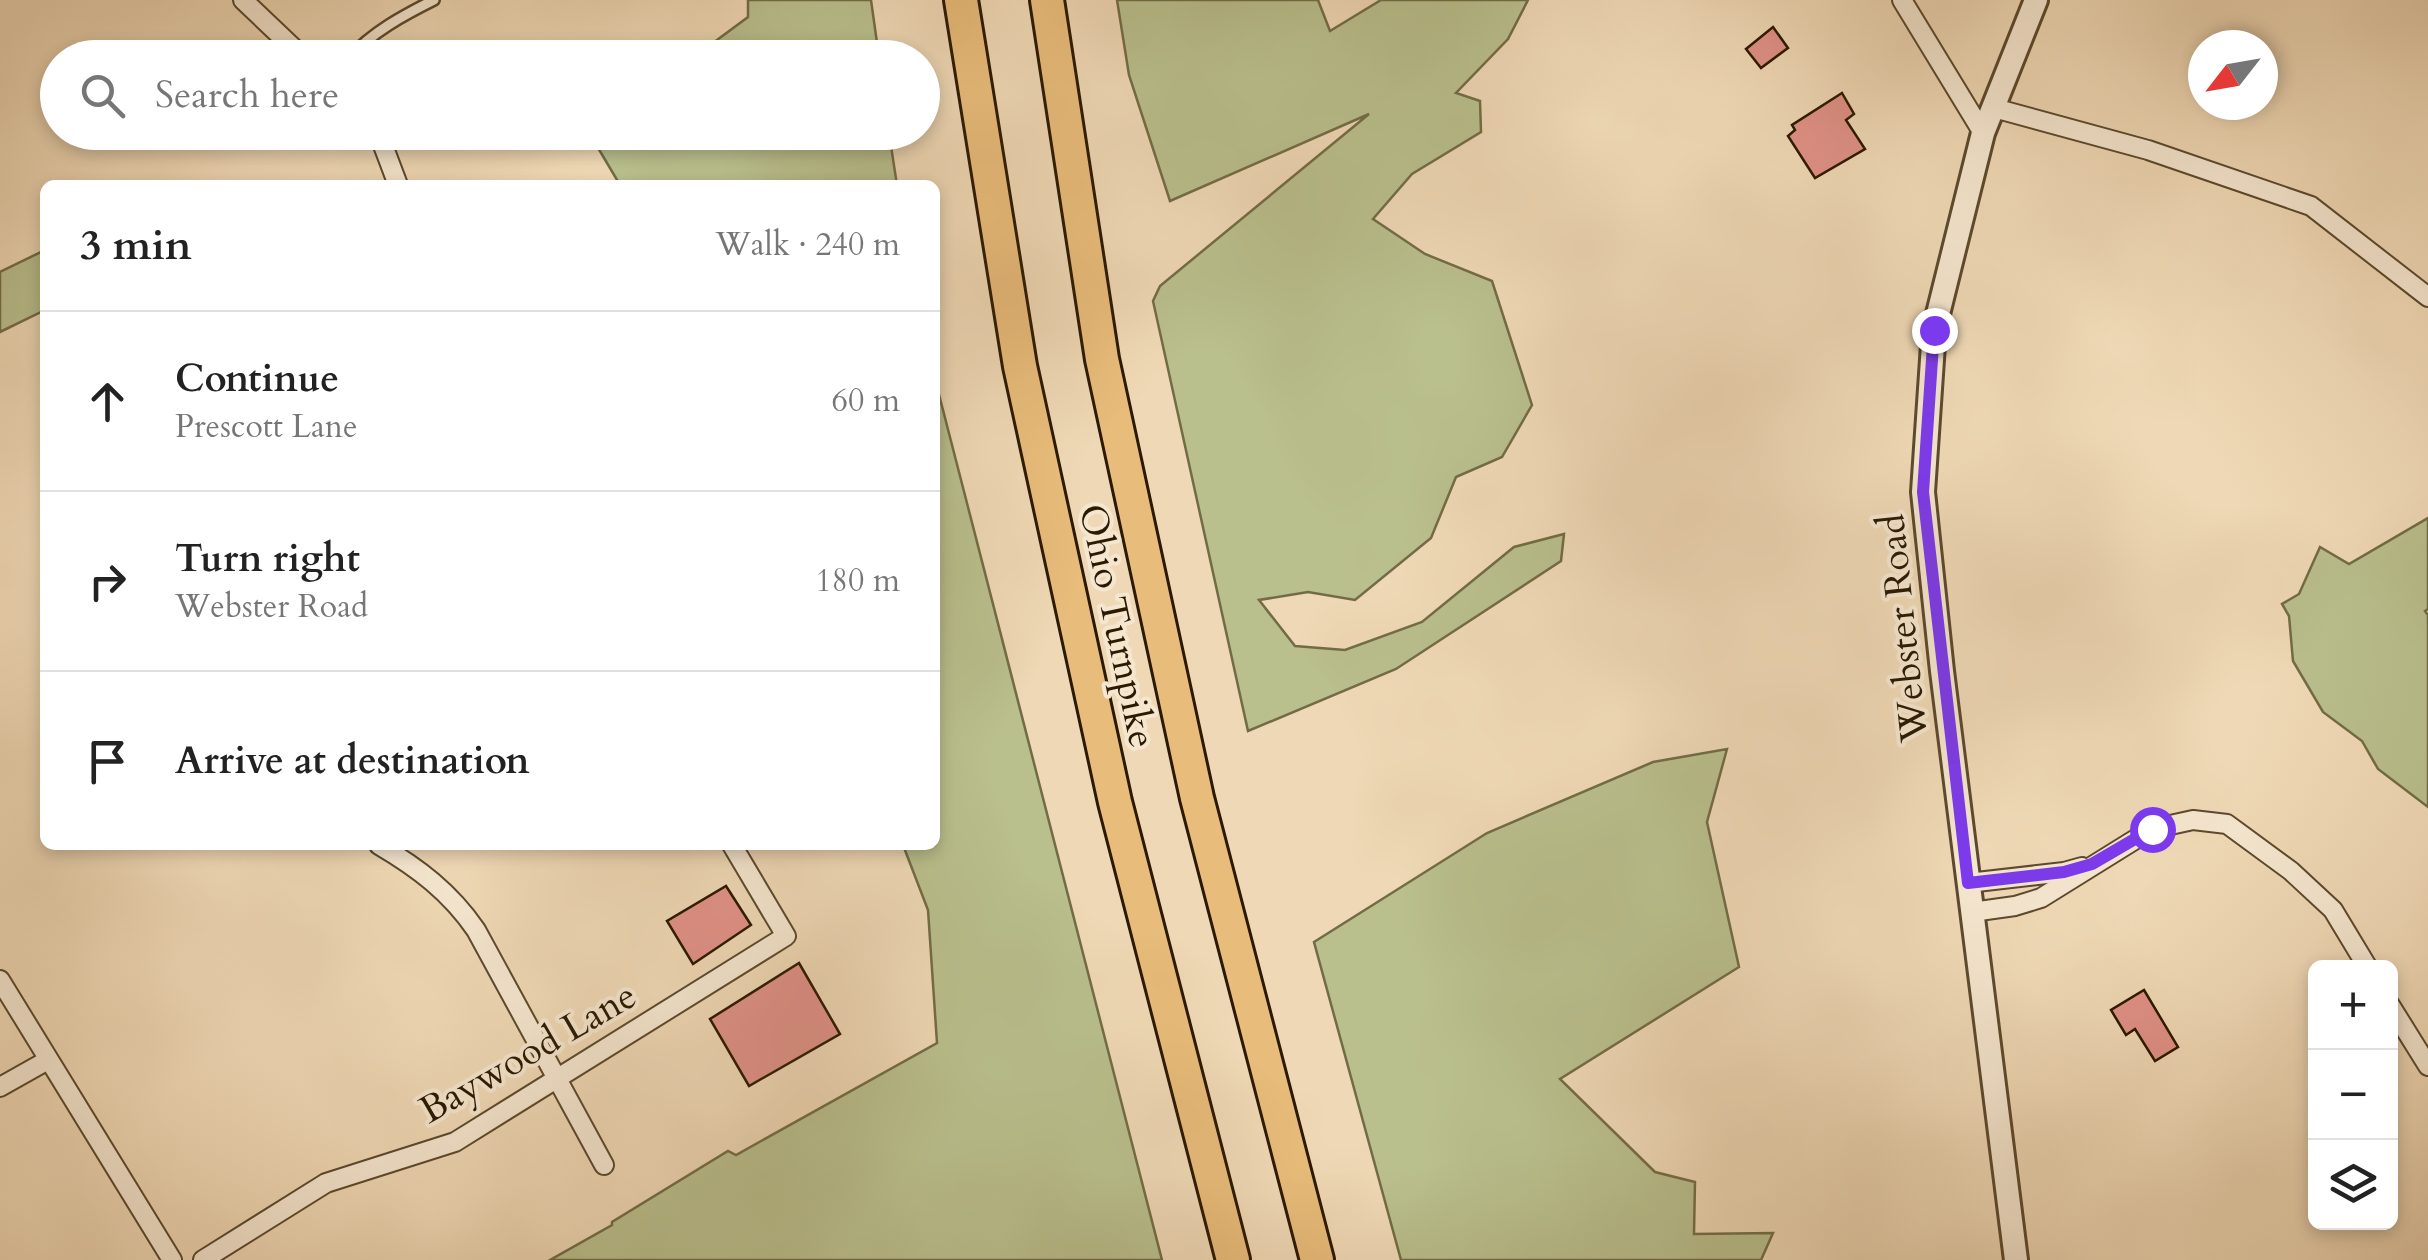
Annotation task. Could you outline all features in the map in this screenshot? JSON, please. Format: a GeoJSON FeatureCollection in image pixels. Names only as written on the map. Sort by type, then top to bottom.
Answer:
{"type":"FeatureCollection","features":[{"type":"Feature","properties":{"kind":"highway","name":"Ohio Turnpike"},"geometry":{"type":"LineString","coordinates":[[961,0],[1032,423],[1114,802],[1233,1260]]}},
{"type":"Feature","properties":{"kind":"highway","name":"Ohio Turnpike"},"geometry":{"type":"LineString","coordinates":[[1047,0],[1110,397],[1197,798],[1317,1260]]}},
{"type":"Feature","properties":{"kind":"street"},"geometry":{"type":"LineString","coordinates":[[243,0],[285,40]]}},
{"type":"Feature","properties":{"kind":"street"},"geometry":{"type":"LineString","coordinates":[[1902,0],[1984,134]]}},
{"type":"Feature","properties":{"kind":"street","name":"Webster Road"},"geometry":{"type":"LineString","coordinates":[[2016,1260],[1923,492],[1934,330],[1984,134],[2036,0]]}},
{"type":"Feature","properties":{"kind":"street"},"geometry":{"type":"LineString","coordinates":[[1994,108],[2148,150],[2312,206],[2428,297]]}},
{"type":"Feature","properties":{"kind":"street"},"geometry":{"type":"LineString","coordinates":[[385,150],[396,180]]}},
{"type":"Feature","properties":{"kind":"street"},"geometry":{"type":"LineString","coordinates":[[1972,912],[2041,898],[2152,829],[2193,820],[2227,824],[2291,871],[2332,910],[2363,960]]}},
{"type":"Feature","properties":{"kind":"street"},"geometry":{"type":"LineString","coordinates":[[387,850],[420,870],[459,904],[604,1165]]}},
{"type":"Feature","properties":{"kind":"street","name":"Baywood Lane"},"geometry":{"type":"LineString","coordinates":[[203,1260],[326,1183],[454,1142],[786,936],[735,850]]}},
{"type":"Feature","properties":{"kind":"street"},"geometry":{"type":"LineString","coordinates":[[1968,883],[2064,872],[2092,864]]}},
{"type":"Feature","properties":{"kind":"street"},"geometry":{"type":"LineString","coordinates":[[0,980],[172,1260]]}},
{"type":"Feature","properties":{"kind":"street"},"geometry":{"type":"LineString","coordinates":[[2398,1018],[2428,1066]]}},
{"type":"Feature","properties":{"kind":"street"},"geometry":{"type":"LineString","coordinates":[[0,1087],[48,1060]]}},
{"type":"Feature","properties":{"kind":"lane"},"geometry":{"type":"LineString","coordinates":[[369,40],[434,0]]}},
{"type":"Feature","properties":{"kind":"green space"},"geometry":{"type":"Polygon","coordinates":[[[748,0],[871,0],[877,40],[717,40],[748,17],[748,0]]]}},
{"type":"Feature","properties":{"kind":"green space"},"geometry":{"type":"Polygon","coordinates":[[[1117,0],[1318,0],[1330,31],[1381,0],[1528,0],[1508,39],[1456,93],[1480,101],[1481,132],[1412,174],[1373,219],[1425,254],[1492,281],[1532,405],[1502,457],[1456,477],[1431,538],[1355,600],[1308,592],[1259,600],[1295,646],[1345,650],[1422,622],[1514,547],[1564,534],[1561,561],[1396,669],[1248,731],[1153,301],[1160,286],[1369,114],[1170,201],[1129,75],[1117,0]]]}},
{"type":"Feature","properties":{"kind":"green space"},"geometry":{"type":"Polygon","coordinates":[[[599,150],[892,150],[896,180],[617,180],[599,150]]]}},
{"type":"Feature","properties":{"kind":"green space"},"geometry":{"type":"Polygon","coordinates":[[[40,252],[40,312],[0,332],[0,272],[40,252]]]}},
{"type":"Feature","properties":{"kind":"green space"},"geometry":{"type":"Polygon","coordinates":[[[940,398],[1162,1260],[550,1260],[728,1151],[736,1155],[937,1043],[928,910],[905,850],[940,850],[940,398]]]}},
{"type":"Feature","properties":{"kind":"green space"},"geometry":{"type":"Polygon","coordinates":[[[2428,518],[2428,807],[2378,769],[2362,741],[2323,712],[2293,661],[2289,616],[2282,604],[2299,594],[2320,547],[2349,564],[2428,518]]]}},
{"type":"Feature","properties":{"kind":"green space"},"geometry":{"type":"Polygon","coordinates":[[[1727,749],[1707,822],[1739,967],[1560,1079],[1655,1172],[1695,1182],[1694,1234],[1773,1233],[1761,1260],[1401,1260],[1314,942],[1487,833],[1653,762],[1727,749]]]}},
{"type":"Feature","properties":{"kind":"building"},"geometry":{"type":"Polygon","coordinates":[[[1773,27],[1788,48],[1761,68],[1746,49],[1773,27]]]}},
{"type":"Feature","properties":{"kind":"building"},"geometry":{"type":"Polygon","coordinates":[[[1842,93],[1854,114],[1846,120],[1865,149],[1815,178],[1788,136],[1795,130],[1792,125],[1842,93]]]}},
{"type":"Feature","properties":{"kind":"building"},"geometry":{"type":"Polygon","coordinates":[[[726,886],[751,925],[693,964],[667,921],[726,886]]]}},
{"type":"Feature","properties":{"kind":"building"},"geometry":{"type":"Polygon","coordinates":[[[799,963],[840,1034],[749,1086],[710,1019],[799,963]]]}},
{"type":"Feature","properties":{"kind":"building"},"geometry":{"type":"Polygon","coordinates":[[[2144,990],[2178,1047],[2155,1061],[2135,1029],[2126,1035],[2111,1010],[2144,990]]]}},
{"type":"Feature","properties":{"kind":"route"},"geometry":{"type":"LineString","coordinates":[[1934,330],[1923,492],[1968,883],[2064,872],[2092,864],[2152,829]]}}]}
